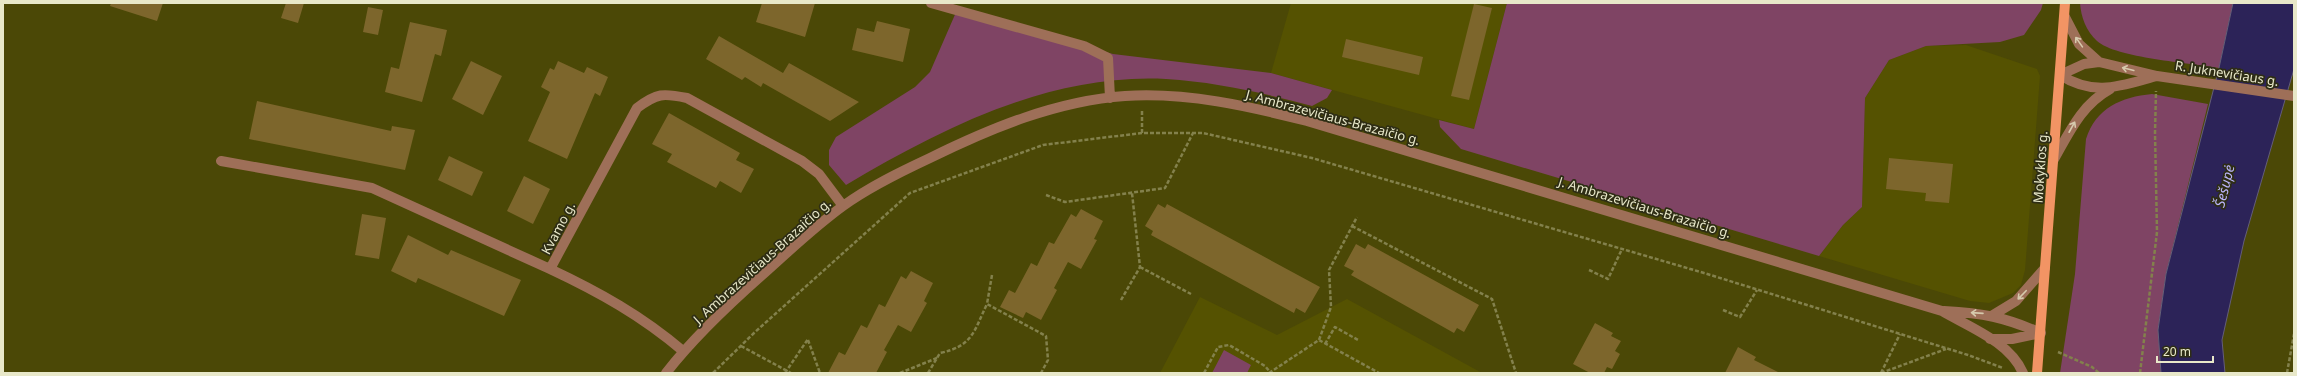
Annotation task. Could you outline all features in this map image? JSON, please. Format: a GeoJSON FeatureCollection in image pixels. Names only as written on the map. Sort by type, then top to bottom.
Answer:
{"type":"FeatureCollection","features":[{"type":"Feature","properties":{"kind":"main road","name":"Mokyklos g."},"geometry":{"type":"LineString","coordinates":[[2037,373],[2065,3]]}},
{"type":"Feature","properties":{"kind":"street"},"geometry":{"type":"LineString","coordinates":[[931,3],[1084,46],[1108,58],[1110,98]]}},
{"type":"Feature","properties":{"kind":"street"},"geometry":{"type":"LineString","coordinates":[[2065,17],[2079,44],[2099,62]]}},
{"type":"Feature","properties":{"kind":"street","name":"R. Juknevičiaus g."},"geometry":{"type":"LineString","coordinates":[[2060,75],[2084,64],[2099,62],[2157,76],[2294,96]]}},
{"type":"Feature","properties":{"kind":"street","name":"R. Juknevičiaus g."},"geometry":{"type":"LineString","coordinates":[[2060,75],[2075,84],[2111,88],[2157,76]]}},
{"type":"Feature","properties":{"kind":"street"},"geometry":{"type":"LineString","coordinates":[[2053,161],[2076,120],[2096,98],[2111,88]]}},
{"type":"Feature","properties":{"kind":"street","name":"Kvamo g."},"geometry":{"type":"LineString","coordinates":[[221,161],[372,188],[550,270],[637,108],[653,96],[670,95],[687,98],[802,161],[819,174],[843,206]]}},
{"type":"Feature","properties":{"kind":"street","name":"J. Ambrazevičiaus-Brazaičio g."},"geometry":{"type":"LineString","coordinates":[[666,373],[683,351],[743,292],[843,206],[905,170],[984,132],[1053,108],[1110,98],[1143,96],[1213,100],[1250,107],[1307,121],[1942,311],[1992,315],[2014,321],[2041,333]]}},
{"type":"Feature","properties":{"kind":"street"},"geometry":{"type":"LineString","coordinates":[[1992,315],[2016,301],[2045,268]]}},
{"type":"Feature","properties":{"kind":"street"},"geometry":{"type":"LineString","coordinates":[[550,270],[588,287],[654,326],[683,351]]}},
{"type":"Feature","properties":{"kind":"street","name":"J. Ambrazevičiaus-Brazaičio g."},"geometry":{"type":"LineString","coordinates":[[1942,311],[1990,339],[2016,360],[2023,373]]}},
{"type":"Feature","properties":{"kind":"street"},"geometry":{"type":"LineString","coordinates":[[1990,339],[2012,338],[2041,333]]}},
{"type":"Feature","properties":{"kind":"path"},"geometry":{"type":"LineString","coordinates":[[2140,373],[2157,232],[2155,133],[2157,76]]}},
{"type":"Feature","properties":{"kind":"path"},"geometry":{"type":"LineString","coordinates":[[1142,133],[1143,96]]}},
{"type":"Feature","properties":{"kind":"path"},"geometry":{"type":"LineString","coordinates":[[713,373],[910,193],[1043,145],[1142,133],[1203,133],[1312,158],[1757,290],[1900,334],[2005,369]]}},
{"type":"Feature","properties":{"kind":"path"},"geometry":{"type":"LineString","coordinates":[[1046,195],[1065,202],[1165,188],[1193,133]]}},
{"type":"Feature","properties":{"kind":"path"},"geometry":{"type":"LineString","coordinates":[[1122,300],[1140,268],[1132,193]]}},
{"type":"Feature","properties":{"kind":"path"},"geometry":{"type":"LineString","coordinates":[[1204,373],[1218,347],[1229,345],[1265,366],[1270,373],[1319,340],[1331,307],[1329,270],[1357,217]]}},
{"type":"Feature","properties":{"kind":"path"},"geometry":{"type":"LineString","coordinates":[[1352,226],[1492,299],[1516,373]]}},
{"type":"Feature","properties":{"kind":"path"},"geometry":{"type":"LineString","coordinates":[[1589,270],[1608,279],[1622,249]]}},
{"type":"Feature","properties":{"kind":"path"},"geometry":{"type":"LineString","coordinates":[[1140,268],[1191,294]]}},
{"type":"Feature","properties":{"kind":"path"},"geometry":{"type":"LineString","coordinates":[[928,373],[940,353],[954,350],[969,340],[987,304],[992,275]]}},
{"type":"Feature","properties":{"kind":"path"},"geometry":{"type":"LineString","coordinates":[[1723,310],[1740,317],[1757,290]]}},
{"type":"Feature","properties":{"kind":"path"},"geometry":{"type":"LineString","coordinates":[[987,304],[1046,336],[1048,360],[1041,373]]}},
{"type":"Feature","properties":{"kind":"path"},"geometry":{"type":"LineString","coordinates":[[1325,344],[1335,327],[1358,340]]}},
{"type":"Feature","properties":{"kind":"path"},"geometry":{"type":"LineString","coordinates":[[1881,373],[1900,334]]}},
{"type":"Feature","properties":{"kind":"path"},"geometry":{"type":"LineString","coordinates":[[2287,373],[2294,334]]}},
{"type":"Feature","properties":{"kind":"path"},"geometry":{"type":"LineString","coordinates":[[786,372],[808,339],[820,373]]}},
{"type":"Feature","properties":{"kind":"path"},"geometry":{"type":"LineString","coordinates":[[1319,340],[1379,373]]}},
{"type":"Feature","properties":{"kind":"path"},"geometry":{"type":"LineString","coordinates":[[742,346],[786,372],[791,373]]}},
{"type":"Feature","properties":{"kind":"path"},"geometry":{"type":"LineString","coordinates":[[1881,373],[1947,349]]}},
{"type":"Feature","properties":{"kind":"path"},"geometry":{"type":"LineString","coordinates":[[2058,352],[2092,367],[2099,373]]}},
{"type":"Feature","properties":{"kind":"path"},"geometry":{"type":"LineString","coordinates":[[900,373],[938,357]]}},
{"type":"Feature","properties":{"kind":"shaded area"},"geometry":{"type":"Polygon","coordinates":[[[1291,3],[1507,3],[1474,129],[1271,73],[1291,3]]]}},
{"type":"Feature","properties":{"kind":"shaded area"},"geometry":{"type":"Polygon","coordinates":[[[1507,3],[2043,3],[2041,10],[2024,35],[2000,42],[1926,46],[1889,60],[1865,98],[1862,207],[1843,225],[1819,256],[1461,149],[1440,127],[1439,120],[1474,129],[1507,3]]]}},
{"type":"Feature","properties":{"kind":"shaded area"},"geometry":{"type":"Polygon","coordinates":[[[2080,3],[2233,3],[2219,68],[2137,56],[2107,47],[2097,41],[2087,28],[2083,19],[2080,3]]]}},
{"type":"Feature","properties":{"kind":"shaded area"},"geometry":{"type":"Polygon","coordinates":[[[957,10],[1113,54],[1271,73],[1332,90],[1327,98],[1312,106],[1239,89],[1185,80],[1123,79],[1081,85],[1040,95],[999,108],[959,125],[920,144],[846,185],[829,165],[829,150],[836,137],[915,87],[930,72],[957,10]]]}},
{"type":"Feature","properties":{"kind":"shaded area"},"geometry":{"type":"Polygon","coordinates":[[[1966,45],[2037,69],[2040,76],[2025,270],[2021,285],[2013,293],[1989,303],[1970,301],[1819,256],[1843,225],[1862,207],[1865,98],[1889,60],[1926,46],[1966,45]]]}},
{"type":"Feature","properties":{"kind":"shaded area"},"geometry":{"type":"Polygon","coordinates":[[[2152,94],[2208,104],[2166,274],[2158,330],[2161,373],[2060,373],[2075,274],[2086,139],[2090,128],[2096,119],[2111,106],[2130,98],[2152,94]]]}},
{"type":"Feature","properties":{"kind":"shaded area"},"geometry":{"type":"Polygon","coordinates":[[[1200,297],[1277,335],[1347,299],[1482,373],[1160,373],[1200,297]]]}},
{"type":"Feature","properties":{"kind":"shaded area"},"geometry":{"type":"Polygon","coordinates":[[[1224,350],[1251,365],[1247,373],[1212,373],[1224,350]]]}},
{"type":"Feature","properties":{"kind":"water","name":"Šešupė"},"geometry":{"type":"Polygon","coordinates":[[[2233,3],[2294,3],[2294,69],[2244,241],[2222,340],[2225,373],[2161,373],[2158,330],[2166,274],[2219,68],[2233,3]]]}},
{"type":"Feature","properties":{"kind":"building"},"geometry":{"type":"Polygon","coordinates":[[[111,3],[163,3],[157,21],[110,6],[111,3]]]}},
{"type":"Feature","properties":{"kind":"building"},"geometry":{"type":"Polygon","coordinates":[[[286,3],[304,3],[298,23],[281,18],[286,3]]]}},
{"type":"Feature","properties":{"kind":"building"},"geometry":{"type":"Polygon","coordinates":[[[762,3],[815,3],[805,37],[756,22],[762,3]]]}},
{"type":"Feature","properties":{"kind":"building"},"geometry":{"type":"Polygon","coordinates":[[[1474,4],[1492,8],[1469,100],[1451,96],[1474,4]]]}},
{"type":"Feature","properties":{"kind":"building"},"geometry":{"type":"Polygon","coordinates":[[[368,7],[383,10],[378,35],[363,32],[368,7]]]}},
{"type":"Feature","properties":{"kind":"building"},"geometry":{"type":"Polygon","coordinates":[[[877,21],[910,29],[903,62],[852,50],[857,28],[874,32],[877,21]]]}},
{"type":"Feature","properties":{"kind":"building"},"geometry":{"type":"Polygon","coordinates":[[[410,22],[447,30],[441,56],[435,54],[422,102],[385,92],[391,67],[399,69],[410,22]]]}},
{"type":"Feature","properties":{"kind":"building"},"geometry":{"type":"Polygon","coordinates":[[[719,36],[783,73],[789,63],[859,102],[830,121],[763,83],[761,87],[745,77],[742,80],[706,59],[719,36]]]}},
{"type":"Feature","properties":{"kind":"building"},"geometry":{"type":"Polygon","coordinates":[[[1346,39],[1423,57],[1419,75],[1342,57],[1346,39]]]}},
{"type":"Feature","properties":{"kind":"building"},"geometry":{"type":"Polygon","coordinates":[[[471,61],[502,76],[483,115],[452,99],[471,61]]]}},
{"type":"Feature","properties":{"kind":"building"},"geometry":{"type":"Polygon","coordinates":[[[558,61],[584,73],[587,67],[608,77],[600,96],[595,93],[567,159],[528,141],[550,92],[541,87],[550,68],[554,70],[558,61]]]}},
{"type":"Feature","properties":{"kind":"building"},"geometry":{"type":"Polygon","coordinates":[[[257,101],[391,131],[392,126],[415,130],[405,170],[249,139],[257,101]]]}},
{"type":"Feature","properties":{"kind":"building"},"geometry":{"type":"Polygon","coordinates":[[[669,113],[740,153],[736,160],[754,169],[741,193],[720,181],[716,188],[667,162],[672,154],[652,144],[669,113]]]}},
{"type":"Feature","properties":{"kind":"building"},"geometry":{"type":"Polygon","coordinates":[[[449,156],[483,172],[472,196],[438,180],[449,156]]]}},
{"type":"Feature","properties":{"kind":"building"},"geometry":{"type":"Polygon","coordinates":[[[1889,158],[1953,164],[1949,203],[1925,201],[1926,193],[1886,189],[1889,158]]]}},
{"type":"Feature","properties":{"kind":"building"},"geometry":{"type":"Polygon","coordinates":[[[524,176],[550,189],[533,224],[507,211],[524,176]]]}},
{"type":"Feature","properties":{"kind":"building"},"geometry":{"type":"Polygon","coordinates":[[[1158,204],[1165,208],[1167,204],[1320,287],[1305,313],[1296,308],[1294,313],[1151,235],[1153,231],[1145,226],[1158,204]]]}},
{"type":"Feature","properties":{"kind":"building"},"geometry":{"type":"Polygon","coordinates":[[[1081,209],[1103,221],[1094,239],[1097,240],[1081,269],[1068,262],[1054,288],[1057,290],[1041,320],[1026,312],[1023,318],[1000,307],[1009,290],[1015,293],[1031,263],[1037,266],[1049,242],[1054,244],[1071,214],[1076,217],[1081,209]]]}},
{"type":"Feature","properties":{"kind":"building"},"geometry":{"type":"Polygon","coordinates":[[[362,214],[386,218],[379,259],[355,255],[362,214]]]}},
{"type":"Feature","properties":{"kind":"building"},"geometry":{"type":"Polygon","coordinates":[[[408,235],[448,255],[451,250],[521,280],[504,316],[418,278],[416,283],[391,271],[408,235]]]}},
{"type":"Feature","properties":{"kind":"building"},"geometry":{"type":"Polygon","coordinates":[[[1356,244],[1365,249],[1368,244],[1479,305],[1464,332],[1457,328],[1454,333],[1351,275],[1354,271],[1344,266],[1356,244]]]}},
{"type":"Feature","properties":{"kind":"building"},"geometry":{"type":"Polygon","coordinates":[[[911,271],[933,283],[924,301],[927,303],[911,332],[898,325],[884,350],[887,352],[876,373],[828,373],[839,352],[845,355],[861,325],[867,328],[879,304],[885,307],[901,276],[906,279],[911,271]]]}},
{"type":"Feature","properties":{"kind":"building"},"geometry":{"type":"Polygon","coordinates":[[[1595,323],[1613,333],[1611,336],[1621,341],[1615,351],[1620,354],[1612,369],[1607,367],[1604,373],[1590,373],[1573,364],[1595,323]]]}},
{"type":"Feature","properties":{"kind":"building"},"geometry":{"type":"Polygon","coordinates":[[[1738,347],[1756,357],[1754,360],[1780,373],[1725,373],[1738,347]]]}}]}
